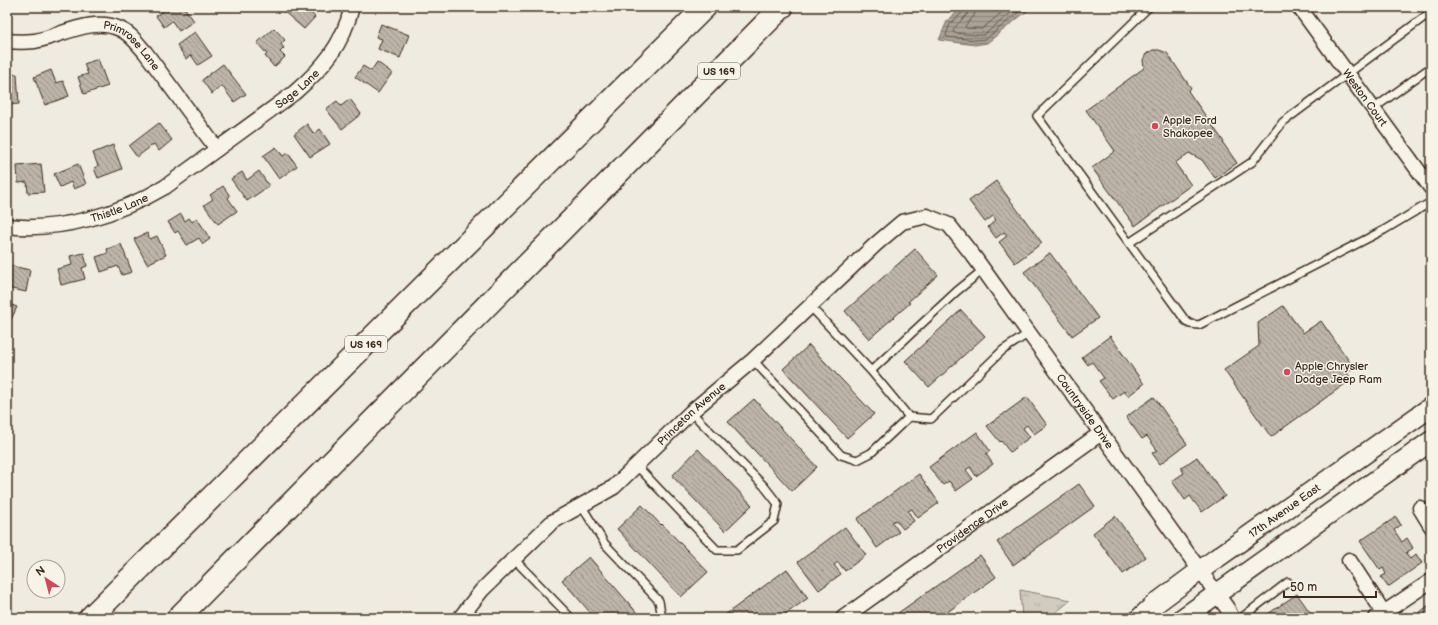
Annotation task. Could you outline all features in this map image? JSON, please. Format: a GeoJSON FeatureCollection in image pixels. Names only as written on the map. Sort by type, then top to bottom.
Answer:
{"type":"FeatureCollection","features":[{"type":"Feature","properties":{"kind":"highway"},"geometry":{"type":"LineString","coordinates":[[642,70],[691,7]]}},
{"type":"Feature","properties":{"kind":"highway","name":"US 169"},"geometry":{"type":"LineString","coordinates":[[90,618],[706,7]]}},
{"type":"Feature","properties":{"kind":"highway","name":"US 169"},"geometry":{"type":"LineString","coordinates":[[178,618],[782,7]]}},
{"type":"Feature","properties":{"kind":"highway"},"geometry":{"type":"LineString","coordinates":[[656,134],[798,7]]}},
{"type":"Feature","properties":{"kind":"street","name":"Sage Lane"},"geometry":{"type":"LineString","coordinates":[[217,149],[294,93],[312,77],[337,46],[348,25],[352,7]]}},
{"type":"Feature","properties":{"kind":"street","name":"Weston Court"},"geometry":{"type":"LineString","coordinates":[[1299,7],[1431,188]]}},
{"type":"Feature","properties":{"kind":"street","name":"Primrose Lane"},"geometry":{"type":"LineString","coordinates":[[7,41],[36,41],[90,26],[104,25],[119,28],[133,38],[145,52],[217,149]]}},
{"type":"Feature","properties":{"kind":"street","name":"Thistle Lane"},"geometry":{"type":"LineString","coordinates":[[7,226],[32,227],[55,225],[100,216],[121,209],[146,198],[165,187],[217,149]]}},
{"type":"Feature","properties":{"kind":"street","name":"Countryside Drive"},"geometry":{"type":"LineString","coordinates":[[927,216],[949,225],[1029,333],[1217,594],[1232,618]]}},
{"type":"Feature","properties":{"kind":"street","name":"Princeton Avenue"},"geometry":{"type":"LineString","coordinates":[[460,618],[482,590],[552,522],[614,487],[691,412],[753,360],[876,244],[902,222],[927,216]]}},
{"type":"Feature","properties":{"kind":"street","name":"17th Avenue East"},"geometry":{"type":"LineString","coordinates":[[1140,618],[1200,571],[1431,407]]}},
{"type":"Feature","properties":{"kind":"street","name":"Providence Drive"},"geometry":{"type":"LineString","coordinates":[[848,616],[1101,433]]}},
{"type":"Feature","properties":{"kind":"street"},"geometry":{"type":"LineString","coordinates":[[1183,618],[1431,441]]}},
{"type":"Feature","properties":{"kind":"street"},"geometry":{"type":"LineString","coordinates":[[1420,508],[1431,526]]}},
{"type":"Feature","properties":{"kind":"street"},"geometry":{"type":"LineString","coordinates":[[1349,560],[1380,615],[1431,581]]}},
{"type":"Feature","properties":{"kind":"lane"},"geometry":{"type":"LineString","coordinates":[[1149,7],[1037,116],[1185,320],[1190,324],[1199,325],[1384,230],[1431,202]]}},
{"type":"Feature","properties":{"kind":"lane"},"geometry":{"type":"LineString","coordinates":[[1130,243],[1252,162],[1283,122],[1431,12]]}},
{"type":"Feature","properties":{"kind":"lane"},"geometry":{"type":"LineString","coordinates":[[1373,109],[1431,67]]}},
{"type":"Feature","properties":{"kind":"lane"},"geometry":{"type":"LineString","coordinates":[[871,371],[957,291],[983,270]]}},
{"type":"Feature","properties":{"kind":"lane"},"geometry":{"type":"LineString","coordinates":[[810,306],[871,371],[910,417],[931,419],[1003,350],[1029,333]]}},
{"type":"Feature","properties":{"kind":"lane"},"geometry":{"type":"LineString","coordinates":[[753,360],[841,455],[857,460],[871,454],[910,417]]}},
{"type":"Feature","properties":{"kind":"lane"},"geometry":{"type":"LineString","coordinates":[[636,465],[717,550],[737,550],[774,521],[778,504],[764,486],[691,412]]}},
{"type":"Feature","properties":{"kind":"lane"},"geometry":{"type":"LineString","coordinates":[[581,505],[605,544],[659,601],[662,618]]}},
{"type":"Feature","properties":{"kind":"lane"},"geometry":{"type":"LineString","coordinates":[[514,559],[570,618]]}},
{"type":"Feature","properties":{"kind":"lane"},"geometry":{"type":"LineString","coordinates":[[1241,618],[1288,582]]}},
{"type":"Feature","properties":{"kind":"green space"},"geometry":{"type":"Polygon","coordinates":[[[1020,590],[1071,600],[1049,618],[1022,618],[1020,590]]]}},
{"type":"Feature","properties":{"kind":"water"},"geometry":{"type":"Polygon","coordinates":[[[963,7],[1032,7],[987,43],[975,45],[939,40],[947,21],[963,7]]]}},
{"type":"Feature","properties":{"kind":"building"},"geometry":{"type":"Polygon","coordinates":[[[168,7],[184,7],[194,21],[179,31],[172,21],[164,27],[156,16],[168,7]]]}},
{"type":"Feature","properties":{"kind":"building"},"geometry":{"type":"Polygon","coordinates":[[[282,7],[309,7],[311,9],[309,11],[315,17],[304,29],[281,9],[282,7]]]}},
{"type":"Feature","properties":{"kind":"building"},"geometry":{"type":"Polygon","coordinates":[[[381,24],[409,35],[400,58],[378,49],[382,39],[376,37],[381,24]]]}},
{"type":"Feature","properties":{"kind":"building"},"geometry":{"type":"Polygon","coordinates":[[[274,28],[285,40],[281,44],[284,48],[280,52],[285,57],[274,67],[265,56],[267,54],[257,43],[274,28]]]}},
{"type":"Feature","properties":{"kind":"building"},"geometry":{"type":"Polygon","coordinates":[[[195,32],[212,56],[198,65],[191,55],[186,59],[177,45],[195,32]]]}},
{"type":"Feature","properties":{"kind":"building","name":"Apple Ford Shakopee"},"geometry":{"type":"Polygon","coordinates":[[[1153,50],[1159,50],[1167,53],[1191,88],[1188,91],[1237,163],[1215,178],[1202,160],[1189,153],[1175,163],[1191,185],[1135,226],[1092,168],[1115,151],[1086,110],[1144,68],[1143,60],[1146,54],[1153,50]]]}},
{"type":"Feature","properties":{"kind":"building"},"geometry":{"type":"Polygon","coordinates":[[[98,59],[108,86],[84,94],[78,77],[88,74],[84,64],[98,59]]]}},
{"type":"Feature","properties":{"kind":"building"},"geometry":{"type":"Polygon","coordinates":[[[377,62],[392,73],[378,93],[355,77],[363,66],[371,71],[377,62]]]}},
{"type":"Feature","properties":{"kind":"building"},"geometry":{"type":"Polygon","coordinates":[[[223,64],[246,94],[234,102],[222,86],[212,94],[202,80],[223,64]]]}},
{"type":"Feature","properties":{"kind":"building"},"geometry":{"type":"Polygon","coordinates":[[[51,70],[56,83],[63,81],[69,96],[45,105],[34,77],[51,70]]]}},
{"type":"Feature","properties":{"kind":"building"},"geometry":{"type":"Polygon","coordinates":[[[17,74],[19,104],[7,105],[7,75],[17,74]]]}},
{"type":"Feature","properties":{"kind":"building"},"geometry":{"type":"Polygon","coordinates":[[[350,99],[361,114],[342,129],[326,109],[337,101],[341,106],[350,99]]]}},
{"type":"Feature","properties":{"kind":"building"},"geometry":{"type":"Polygon","coordinates":[[[159,123],[172,140],[159,151],[154,144],[137,157],[129,146],[159,123]]]}},
{"type":"Feature","properties":{"kind":"building"},"geometry":{"type":"Polygon","coordinates":[[[307,124],[314,134],[320,129],[330,144],[310,157],[294,134],[307,124]]]}},
{"type":"Feature","properties":{"kind":"building"},"geometry":{"type":"Polygon","coordinates":[[[113,145],[122,169],[98,178],[94,168],[98,166],[93,153],[113,145]]]}},
{"type":"Feature","properties":{"kind":"building"},"geometry":{"type":"Polygon","coordinates":[[[276,147],[283,156],[288,153],[297,166],[279,179],[263,156],[276,147]]]}},
{"type":"Feature","properties":{"kind":"building"},"geometry":{"type":"Polygon","coordinates":[[[41,164],[44,192],[28,193],[27,182],[18,183],[17,166],[41,164]]]}},
{"type":"Feature","properties":{"kind":"building"},"geometry":{"type":"Polygon","coordinates":[[[78,164],[86,184],[74,189],[71,182],[60,187],[54,174],[78,164]]]}},
{"type":"Feature","properties":{"kind":"building"},"geometry":{"type":"Polygon","coordinates":[[[259,171],[269,186],[247,201],[231,179],[242,172],[247,180],[259,171]]]}},
{"type":"Feature","properties":{"kind":"building"},"geometry":{"type":"Polygon","coordinates":[[[996,181],[1042,243],[1015,263],[999,242],[1007,236],[1004,232],[996,238],[988,227],[996,220],[993,216],[985,222],[969,201],[996,181]]]}},
{"type":"Feature","properties":{"kind":"building"},"geometry":{"type":"Polygon","coordinates":[[[223,186],[230,196],[228,198],[237,211],[218,224],[204,205],[213,199],[210,195],[223,186]]]}},
{"type":"Feature","properties":{"kind":"building"},"geometry":{"type":"Polygon","coordinates":[[[181,214],[185,221],[189,218],[192,222],[197,218],[210,239],[203,244],[199,238],[187,245],[178,231],[175,233],[168,222],[181,214]]]}},
{"type":"Feature","properties":{"kind":"building"},"geometry":{"type":"Polygon","coordinates":[[[147,233],[150,239],[157,236],[166,255],[147,264],[134,239],[147,233]]]}},
{"type":"Feature","properties":{"kind":"building"},"geometry":{"type":"Polygon","coordinates":[[[121,244],[132,272],[122,275],[118,266],[101,272],[96,257],[108,253],[107,249],[121,244]]]}},
{"type":"Feature","properties":{"kind":"building"},"geometry":{"type":"Polygon","coordinates":[[[915,249],[938,275],[908,302],[910,303],[869,339],[845,311],[915,249]]]}},
{"type":"Feature","properties":{"kind":"building"},"geometry":{"type":"Polygon","coordinates":[[[84,253],[87,266],[82,268],[85,279],[61,285],[57,269],[72,265],[70,256],[84,253]]]}},
{"type":"Feature","properties":{"kind":"building"},"geometry":{"type":"Polygon","coordinates":[[[1050,253],[1098,318],[1072,336],[1024,272],[1050,253]]]}},
{"type":"Feature","properties":{"kind":"building"},"geometry":{"type":"Polygon","coordinates":[[[7,265],[30,270],[26,292],[7,288],[7,265]]]}},
{"type":"Feature","properties":{"kind":"building"},"geometry":{"type":"Polygon","coordinates":[[[7,303],[17,307],[7,328],[7,303]]]}},
{"type":"Feature","properties":{"kind":"building","name":"Apple Chrysler Dodge Jeep Ram"},"geometry":{"type":"Polygon","coordinates":[[[1283,306],[1303,333],[1321,321],[1354,368],[1347,373],[1352,379],[1271,437],[1224,370],[1259,346],[1258,323],[1283,306]]]}},
{"type":"Feature","properties":{"kind":"building"},"geometry":{"type":"Polygon","coordinates":[[[961,310],[985,336],[929,387],[905,361],[961,310]]]}},
{"type":"Feature","properties":{"kind":"building"},"geometry":{"type":"Polygon","coordinates":[[[1110,336],[1144,384],[1128,396],[1124,391],[1113,399],[1099,381],[1104,378],[1092,362],[1088,365],[1082,357],[1110,336]]]}},
{"type":"Feature","properties":{"kind":"building"},"geometry":{"type":"Polygon","coordinates":[[[809,345],[874,414],[847,438],[783,369],[809,345]]]}},
{"type":"Feature","properties":{"kind":"building"},"geometry":{"type":"Polygon","coordinates":[[[1027,397],[1047,425],[1034,434],[1027,425],[1023,428],[1030,437],[1010,452],[987,426],[1027,397]]]}},
{"type":"Feature","properties":{"kind":"building"},"geometry":{"type":"Polygon","coordinates":[[[1154,397],[1187,444],[1160,464],[1152,453],[1157,450],[1147,436],[1142,439],[1126,417],[1154,397]]]}},
{"type":"Feature","properties":{"kind":"building"},"geometry":{"type":"Polygon","coordinates":[[[754,399],[817,467],[792,491],[728,422],[754,399]]]}},
{"type":"Feature","properties":{"kind":"building"},"geometry":{"type":"Polygon","coordinates":[[[977,432],[990,451],[986,454],[993,464],[976,476],[970,467],[966,470],[973,479],[956,491],[949,481],[943,485],[929,467],[977,432]]]}},
{"type":"Feature","properties":{"kind":"building"},"geometry":{"type":"Polygon","coordinates":[[[698,449],[752,505],[725,531],[672,476],[698,449]]]}},
{"type":"Feature","properties":{"kind":"building"},"geometry":{"type":"Polygon","coordinates":[[[1197,457],[1225,496],[1202,512],[1190,496],[1185,500],[1172,481],[1184,473],[1181,468],[1197,457]]]}},
{"type":"Feature","properties":{"kind":"building"},"geometry":{"type":"Polygon","coordinates":[[[919,474],[939,503],[918,518],[912,509],[908,511],[914,521],[903,529],[896,520],[892,522],[899,532],[877,548],[857,519],[919,474]]]}},
{"type":"Feature","properties":{"kind":"building"},"geometry":{"type":"Polygon","coordinates":[[[1079,484],[1095,506],[1013,565],[997,542],[1079,484]]]}},
{"type":"Feature","properties":{"kind":"building"},"geometry":{"type":"Polygon","coordinates":[[[642,505],[708,572],[681,597],[617,529],[642,505]]]}},
{"type":"Feature","properties":{"kind":"building"},"geometry":{"type":"Polygon","coordinates":[[[1115,516],[1146,557],[1123,574],[1093,533],[1115,516]]]}},
{"type":"Feature","properties":{"kind":"building"},"geometry":{"type":"Polygon","coordinates":[[[1396,517],[1401,525],[1394,530],[1402,542],[1407,538],[1413,548],[1406,553],[1410,559],[1416,554],[1422,563],[1388,587],[1381,577],[1386,574],[1383,568],[1380,570],[1360,541],[1396,517]]]}},
{"type":"Feature","properties":{"kind":"building"},"geometry":{"type":"Polygon","coordinates":[[[845,527],[866,555],[845,571],[838,562],[834,565],[841,574],[819,590],[798,562],[845,527]]]}},
{"type":"Feature","properties":{"kind":"building"},"geometry":{"type":"Polygon","coordinates":[[[980,555],[996,577],[939,618],[901,618],[898,613],[980,555]]]}},
{"type":"Feature","properties":{"kind":"building"},"geometry":{"type":"Polygon","coordinates":[[[589,557],[638,614],[634,618],[595,618],[562,580],[589,557]]]}},
{"type":"Feature","properties":{"kind":"building"},"geometry":{"type":"Polygon","coordinates":[[[787,569],[808,598],[780,618],[767,618],[764,615],[761,618],[727,618],[725,615],[787,569]]]}},
{"type":"Feature","properties":{"kind":"building"},"geometry":{"type":"Polygon","coordinates":[[[1297,594],[1314,618],[1266,618],[1265,616],[1297,594]]]}},
{"type":"Feature","properties":{"kind":"building"},"geometry":{"type":"Polygon","coordinates":[[[1429,605],[1431,608],[1431,618],[1414,617],[1429,605]]]}},
{"type":"Feature","properties":{"kind":"place","name":"Apple Ford Shakopee"},"geometry":{"type":"Point","coordinates":[1155,126]}},
{"type":"Feature","properties":{"kind":"place","name":"Apple Chrysler Dodge Jeep Ram"},"geometry":{"type":"Point","coordinates":[1287,372]}}]}
